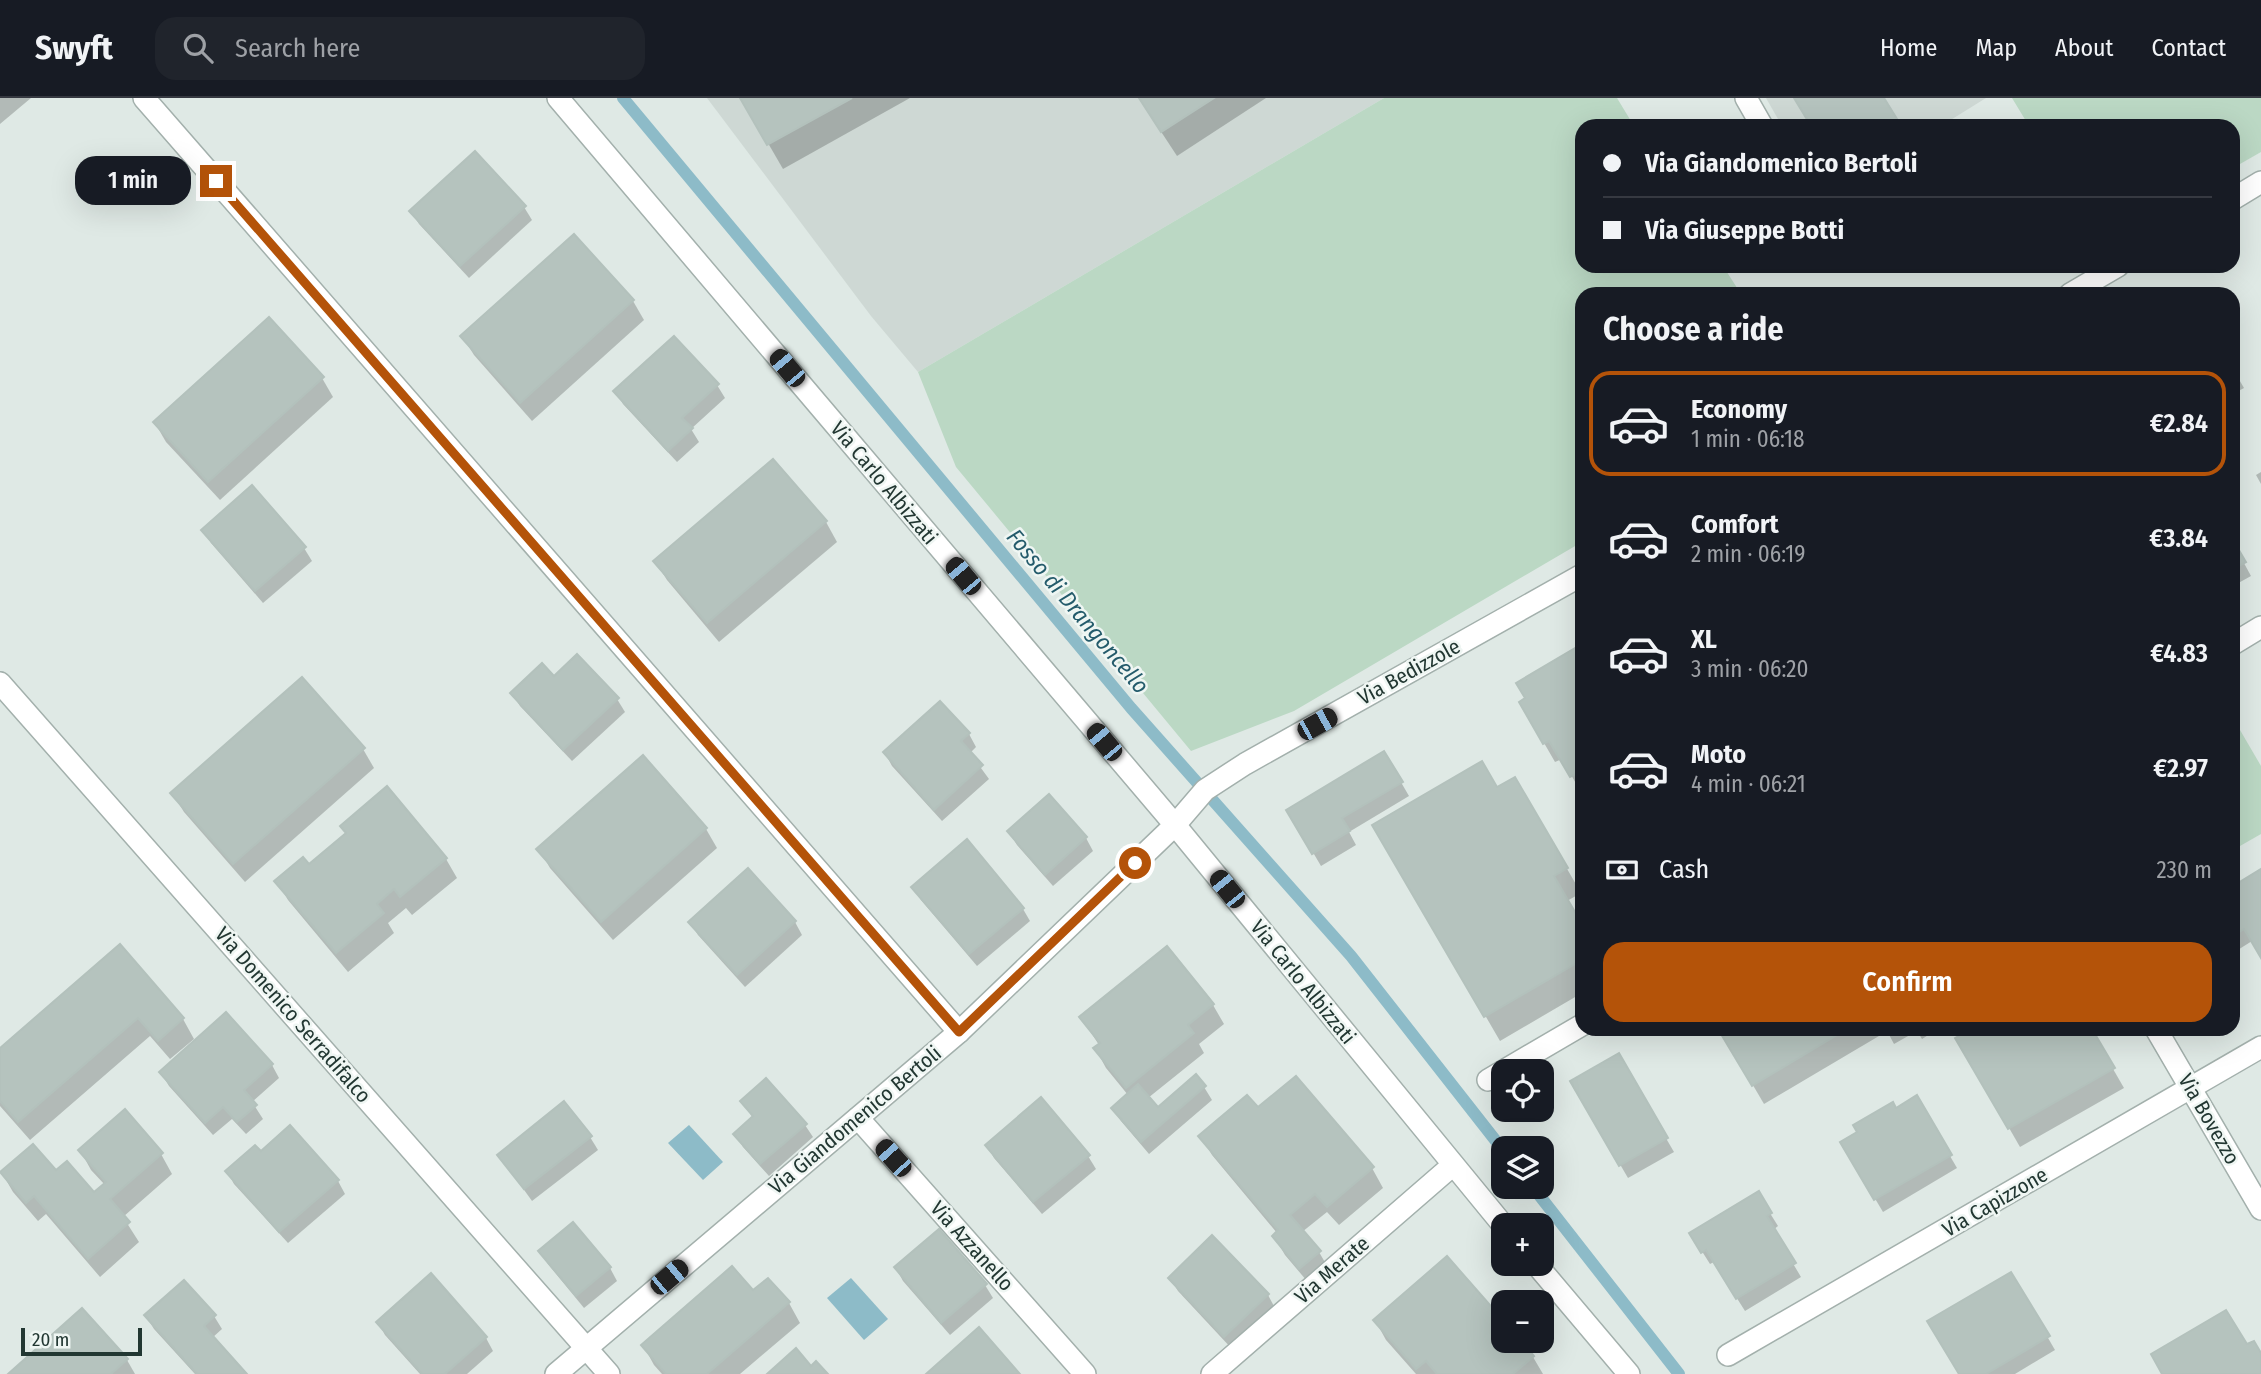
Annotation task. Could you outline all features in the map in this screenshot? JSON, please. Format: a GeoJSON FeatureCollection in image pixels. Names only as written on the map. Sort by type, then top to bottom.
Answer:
{"type":"FeatureCollection","features":[{"type":"Feature","properties":{"kind":"street"},"geometry":{"type":"LineString","coordinates":[[144,98],[959,1032]]}},
{"type":"Feature","properties":{"kind":"street","name":"Via Carlo Albizzati"},"geometry":{"type":"LineString","coordinates":[[558,98],[1175,825],[1493,1213]]}},
{"type":"Feature","properties":{"kind":"street"},"geometry":{"type":"LineString","coordinates":[[1746,98],[1758,119]]}},
{"type":"Feature","properties":{"kind":"street"},"geometry":{"type":"LineString","coordinates":[[2240,195],[2261,182]]}},
{"type":"Feature","properties":{"kind":"street"},"geometry":{"type":"LineString","coordinates":[[2082,287],[2106,273]]}},
{"type":"Feature","properties":{"kind":"street","name":"Via Bedizzole"},"geometry":{"type":"LineString","coordinates":[[1175,825],[1205,790],[1245,764],[1575,579]]}},
{"type":"Feature","properties":{"kind":"street"},"geometry":{"type":"LineString","coordinates":[[2240,640],[2261,627]]}},
{"type":"Feature","properties":{"kind":"street","name":"Via Domenico Serradifalco"},"geometry":{"type":"LineString","coordinates":[[0,683],[609,1374]]}},
{"type":"Feature","properties":{"kind":"street","name":"Via Giandomenico Bertoli"},"geometry":{"type":"LineString","coordinates":[[556,1374],[959,1032],[1175,825]]}},
{"type":"Feature","properties":{"kind":"street"},"geometry":{"type":"LineString","coordinates":[[1488,1080],[1575,1029]]}},
{"type":"Feature","properties":{"kind":"street","name":"Via Bovezzo"},"geometry":{"type":"LineString","coordinates":[[2160,1036],[2261,1209]]}},
{"type":"Feature","properties":{"kind":"street","name":"Via Capizzone"},"geometry":{"type":"LineString","coordinates":[[1728,1355],[2261,1047]]}},
{"type":"Feature","properties":{"kind":"street","name":"Via Azzanello"},"geometry":{"type":"LineString","coordinates":[[858,1118],[1085,1374]]}},
{"type":"Feature","properties":{"kind":"street","name":"Via Merate"},"geometry":{"type":"LineString","coordinates":[[1212,1374],[1453,1166]]}},
{"type":"Feature","properties":{"kind":"street"},"geometry":{"type":"LineString","coordinates":[[1546,1276],[1629,1374]]}},
{"type":"Feature","properties":{"kind":"shaded area"},"geometry":{"type":"Polygon","coordinates":[[[707,98],[1384,98],[918,372],[871,316],[707,98]]]}},
{"type":"Feature","properties":{"kind":"shaded area"},"geometry":{"type":"Polygon","coordinates":[[[1766,98],[1986,98],[1952,119],[1778,119],[1766,98]]]}},
{"type":"Feature","properties":{"kind":"green space"},"geometry":{"type":"Polygon","coordinates":[[[1384,98],[1617,98],[1630,119],[1575,119],[1575,273],[1728,273],[1736,287],[1575,287],[1575,546],[1294,711],[1191,751],[956,467],[918,372],[1384,98]]]}},
{"type":"Feature","properties":{"kind":"green space"},"geometry":{"type":"Polygon","coordinates":[[[2012,98],[2261,98],[2261,152],[2240,164],[2240,119],[2025,119],[2012,98]]]}},
{"type":"Feature","properties":{"kind":"green space"},"geometry":{"type":"Polygon","coordinates":[[[2240,730],[2261,766],[2261,834],[2240,846],[2240,730]]]}},
{"type":"Feature","properties":{"kind":"water"},"geometry":{"type":"Polygon","coordinates":[[[689,1125],[723,1162],[703,1180],[668,1143],[689,1125]]]}},
{"type":"Feature","properties":{"kind":"water"},"geometry":{"type":"Polygon","coordinates":[[[851,1278],[888,1319],[864,1340],[827,1298],[851,1278]]]}},
{"type":"Feature","properties":{"kind":"building"},"geometry":{"type":"Polygon","coordinates":[[[740,98],[852,98],[767,145],[740,98]]]}},
{"type":"Feature","properties":{"kind":"building"},"geometry":{"type":"Polygon","coordinates":[[[1139,98],[1214,98],[1161,132],[1139,98]]]}},
{"type":"Feature","properties":{"kind":"building"},"geometry":{"type":"Polygon","coordinates":[[[1794,98],[1884,98],[1897,119],[1807,119],[1794,98]]]}},
{"type":"Feature","properties":{"kind":"building"},"geometry":{"type":"Polygon","coordinates":[[[475,151],[526,206],[460,266],[409,211],[475,151]]]}},
{"type":"Feature","properties":{"kind":"building"},"geometry":{"type":"Polygon","coordinates":[[[574,234],[634,300],[520,403],[460,336],[574,234]]]}},
{"type":"Feature","properties":{"kind":"building"},"geometry":{"type":"Polygon","coordinates":[[[269,317],[324,377],[208,482],[153,422],[269,317]]]}},
{"type":"Feature","properties":{"kind":"building"},"geometry":{"type":"Polygon","coordinates":[[[674,336],[719,384],[682,418],[693,428],[668,451],[613,391],[674,336]]]}},
{"type":"Feature","properties":{"kind":"building"},"geometry":{"type":"Polygon","coordinates":[[[773,459],[827,521],[707,623],[653,561],[773,459]]]}},
{"type":"Feature","properties":{"kind":"building"},"geometry":{"type":"Polygon","coordinates":[[[252,485],[306,547],[255,591],[201,530],[252,485]]]}},
{"type":"Feature","properties":{"kind":"building"},"geometry":{"type":"Polygon","coordinates":[[[2240,552],[2246,562],[2240,565],[2240,552]]]}},
{"type":"Feature","properties":{"kind":"building"},"geometry":{"type":"Polygon","coordinates":[[[1575,648],[1575,774],[1570,777],[1549,741],[1543,744],[1519,702],[1525,698],[1516,683],[1575,648]]]}},
{"type":"Feature","properties":{"kind":"building"},"geometry":{"type":"Polygon","coordinates":[[[577,654],[619,698],[563,750],[510,693],[542,663],[554,676],[577,654]]]}},
{"type":"Feature","properties":{"kind":"building"},"geometry":{"type":"Polygon","coordinates":[[[302,677],[365,748],[233,864],[170,793],[302,677]]]}},
{"type":"Feature","properties":{"kind":"building"},"geometry":{"type":"Polygon","coordinates":[[[940,701],[970,733],[961,741],[983,765],[934,810],[883,752],[940,701]]]}},
{"type":"Feature","properties":{"kind":"building"},"geometry":{"type":"Polygon","coordinates":[[[1384,751],[1403,782],[1342,818],[1350,831],[1312,854],[1286,810],[1384,751]]]}},
{"type":"Feature","properties":{"kind":"building"},"geometry":{"type":"Polygon","coordinates":[[[643,755],[707,828],[601,922],[536,849],[643,755]]]}},
{"type":"Feature","properties":{"kind":"building"},"geometry":{"type":"Polygon","coordinates":[[[1482,761],[1497,787],[1515,777],[1568,868],[1554,876],[1575,912],[1575,964],[1484,1017],[1372,825],[1482,761]]]}},
{"type":"Feature","properties":{"kind":"building"},"geometry":{"type":"Polygon","coordinates":[[[387,786],[447,858],[400,897],[394,889],[377,904],[384,913],[336,953],[274,881],[303,857],[309,864],[346,833],[340,826],[387,786]]]}},
{"type":"Feature","properties":{"kind":"building"},"geometry":{"type":"Polygon","coordinates":[[[1049,794],[1087,837],[1045,875],[1007,831],[1049,794]]]}},
{"type":"Feature","properties":{"kind":"building"},"geometry":{"type":"Polygon","coordinates":[[[967,839],[1024,908],[969,954],[911,887],[967,839]]]}},
{"type":"Feature","properties":{"kind":"building"},"geometry":{"type":"Polygon","coordinates":[[[748,868],[796,921],[737,975],[688,922],[748,868]]]}},
{"type":"Feature","properties":{"kind":"building"},"geometry":{"type":"Polygon","coordinates":[[[2261,869],[2261,958],[2244,929],[2240,932],[2240,882],[2261,869]]]}},
{"type":"Feature","properties":{"kind":"building"},"geometry":{"type":"Polygon","coordinates":[[[120,944],[184,1018],[158,1041],[138,1018],[18,1122],[0,1101],[0,1048],[120,944]]]}},
{"type":"Feature","properties":{"kind":"building"},"geometry":{"type":"Polygon","coordinates":[[[1167,946],[1214,1004],[1188,1025],[1194,1033],[1126,1088],[1093,1048],[1100,1043],[1079,1017],[1167,946]]]}},
{"type":"Feature","properties":{"kind":"building"},"geometry":{"type":"Polygon","coordinates":[[[226,1012],[273,1064],[244,1090],[257,1105],[237,1122],[223,1107],[205,1123],[159,1072],[226,1012]]]}},
{"type":"Feature","properties":{"kind":"building"},"geometry":{"type":"Polygon","coordinates":[[[1722,1036],[1835,1036],[1752,1086],[1722,1036]]]}},
{"type":"Feature","properties":{"kind":"building"},"geometry":{"type":"Polygon","coordinates":[[[2096,1036],[2115,1068],[2008,1129],[1955,1038],[2096,1036]]]}},
{"type":"Feature","properties":{"kind":"building"},"geometry":{"type":"Polygon","coordinates":[[[1619,1053],[1668,1138],[1619,1166],[1570,1081],[1619,1053]]]}},
{"type":"Feature","properties":{"kind":"building"},"geometry":{"type":"Polygon","coordinates":[[[1196,1074],[1206,1086],[1141,1142],[1111,1108],[1138,1084],[1158,1107],[1196,1074]]]}},
{"type":"Feature","properties":{"kind":"building"},"geometry":{"type":"Polygon","coordinates":[[[1296,1076],[1374,1167],[1327,1207],[1315,1194],[1290,1215],[1321,1251],[1299,1269],[1272,1236],[1278,1230],[1198,1136],[1247,1095],[1258,1107],[1296,1076]]]}},
{"type":"Feature","properties":{"kind":"building"},"geometry":{"type":"Polygon","coordinates":[[[766,1078],[807,1124],[760,1164],[733,1134],[753,1116],[740,1101],[766,1078]]]}},
{"type":"Feature","properties":{"kind":"building"},"geometry":{"type":"Polygon","coordinates":[[[1917,1095],[1952,1155],[1874,1200],[1840,1142],[1857,1132],[1853,1125],[1893,1102],[1896,1108],[1917,1095]]]}},
{"type":"Feature","properties":{"kind":"building"},"geometry":{"type":"Polygon","coordinates":[[[1041,1097],[1090,1155],[1033,1202],[985,1145],[1041,1097]]]}},
{"type":"Feature","properties":{"kind":"building"},"geometry":{"type":"Polygon","coordinates":[[[564,1101],[592,1136],[524,1189],[497,1155],[564,1101]]]}},
{"type":"Feature","properties":{"kind":"building"},"geometry":{"type":"Polygon","coordinates":[[[125,1109],[163,1153],[110,1199],[130,1222],[88,1259],[34,1196],[26,1203],[0,1172],[33,1144],[56,1170],[67,1161],[94,1192],[106,1182],[78,1150],[125,1109]]]}},
{"type":"Feature","properties":{"kind":"building"},"geometry":{"type":"Polygon","coordinates":[[[290,1125],[339,1180],[279,1232],[225,1171],[255,1145],[261,1151],[290,1125]]]}},
{"type":"Feature","properties":{"kind":"building"},"geometry":{"type":"Polygon","coordinates":[[[1759,1191],[1772,1213],[1767,1216],[1796,1263],[1736,1299],[1706,1250],[1701,1253],[1689,1233],[1759,1191]]]}},
{"type":"Feature","properties":{"kind":"building"},"geometry":{"type":"Polygon","coordinates":[[[573,1222],[611,1267],[576,1296],[538,1251],[573,1222]]]}},
{"type":"Feature","properties":{"kind":"building"},"geometry":{"type":"Polygon","coordinates":[[[939,1229],[987,1284],[941,1323],[894,1267],[939,1229]]]}},
{"type":"Feature","properties":{"kind":"building"},"geometry":{"type":"Polygon","coordinates":[[[1212,1235],[1269,1294],[1224,1337],[1168,1278],[1212,1235]]]}},
{"type":"Feature","properties":{"kind":"building"},"geometry":{"type":"Polygon","coordinates":[[[1447,1256],[1491,1306],[1491,1353],[1532,1353],[1534,1356],[1513,1374],[1437,1374],[1426,1361],[1416,1369],[1373,1320],[1447,1256]]]}},
{"type":"Feature","properties":{"kind":"building"},"geometry":{"type":"Polygon","coordinates":[[[732,1266],[753,1290],[768,1278],[790,1302],[707,1374],[666,1374],[641,1345],[732,1266]]]}},
{"type":"Feature","properties":{"kind":"building"},"geometry":{"type":"Polygon","coordinates":[[[2011,1272],[2050,1336],[1986,1374],[1959,1374],[1927,1321],[2011,1272]]]}},
{"type":"Feature","properties":{"kind":"building"},"geometry":{"type":"Polygon","coordinates":[[[431,1273],[487,1337],[445,1374],[422,1374],[376,1322],[431,1273]]]}},
{"type":"Feature","properties":{"kind":"building"},"geometry":{"type":"Polygon","coordinates":[[[184,1280],[216,1315],[204,1326],[247,1374],[197,1374],[144,1315],[184,1280]]]}},
{"type":"Feature","properties":{"kind":"building"},"geometry":{"type":"Polygon","coordinates":[[[82,1308],[128,1359],[111,1374],[8,1374],[82,1308]]]}},
{"type":"Feature","properties":{"kind":"building"},"geometry":{"type":"Polygon","coordinates":[[[2226,1310],[2247,1344],[2254,1341],[2261,1353],[2261,1374],[2162,1374],[2151,1354],[2226,1310]]]}},
{"type":"Feature","properties":{"kind":"building"},"geometry":{"type":"Polygon","coordinates":[[[979,1327],[1020,1374],[926,1374],[979,1327]]]}},
{"type":"Feature","properties":{"kind":"building"},"geometry":{"type":"Polygon","coordinates":[[[796,1348],[811,1366],[816,1361],[828,1374],[767,1374],[796,1348]]]}},
{"type":"Feature","properties":{"kind":"waterway","name":"Fosso di Drangoncello"},"geometry":{"type":"LineString","coordinates":[[623,98],[1131,708],[1351,956],[1492,1136]]}},
{"type":"Feature","properties":{"kind":"waterway","name":"Fosso di Drangoncello"},"geometry":{"type":"LineString","coordinates":[[1542,1199],[1679,1374]]}},
{"type":"Feature","properties":{"kind":"route"},"geometry":{"type":"LineString","coordinates":[[216,181],[959,1032],[1135,863]]}}]}
